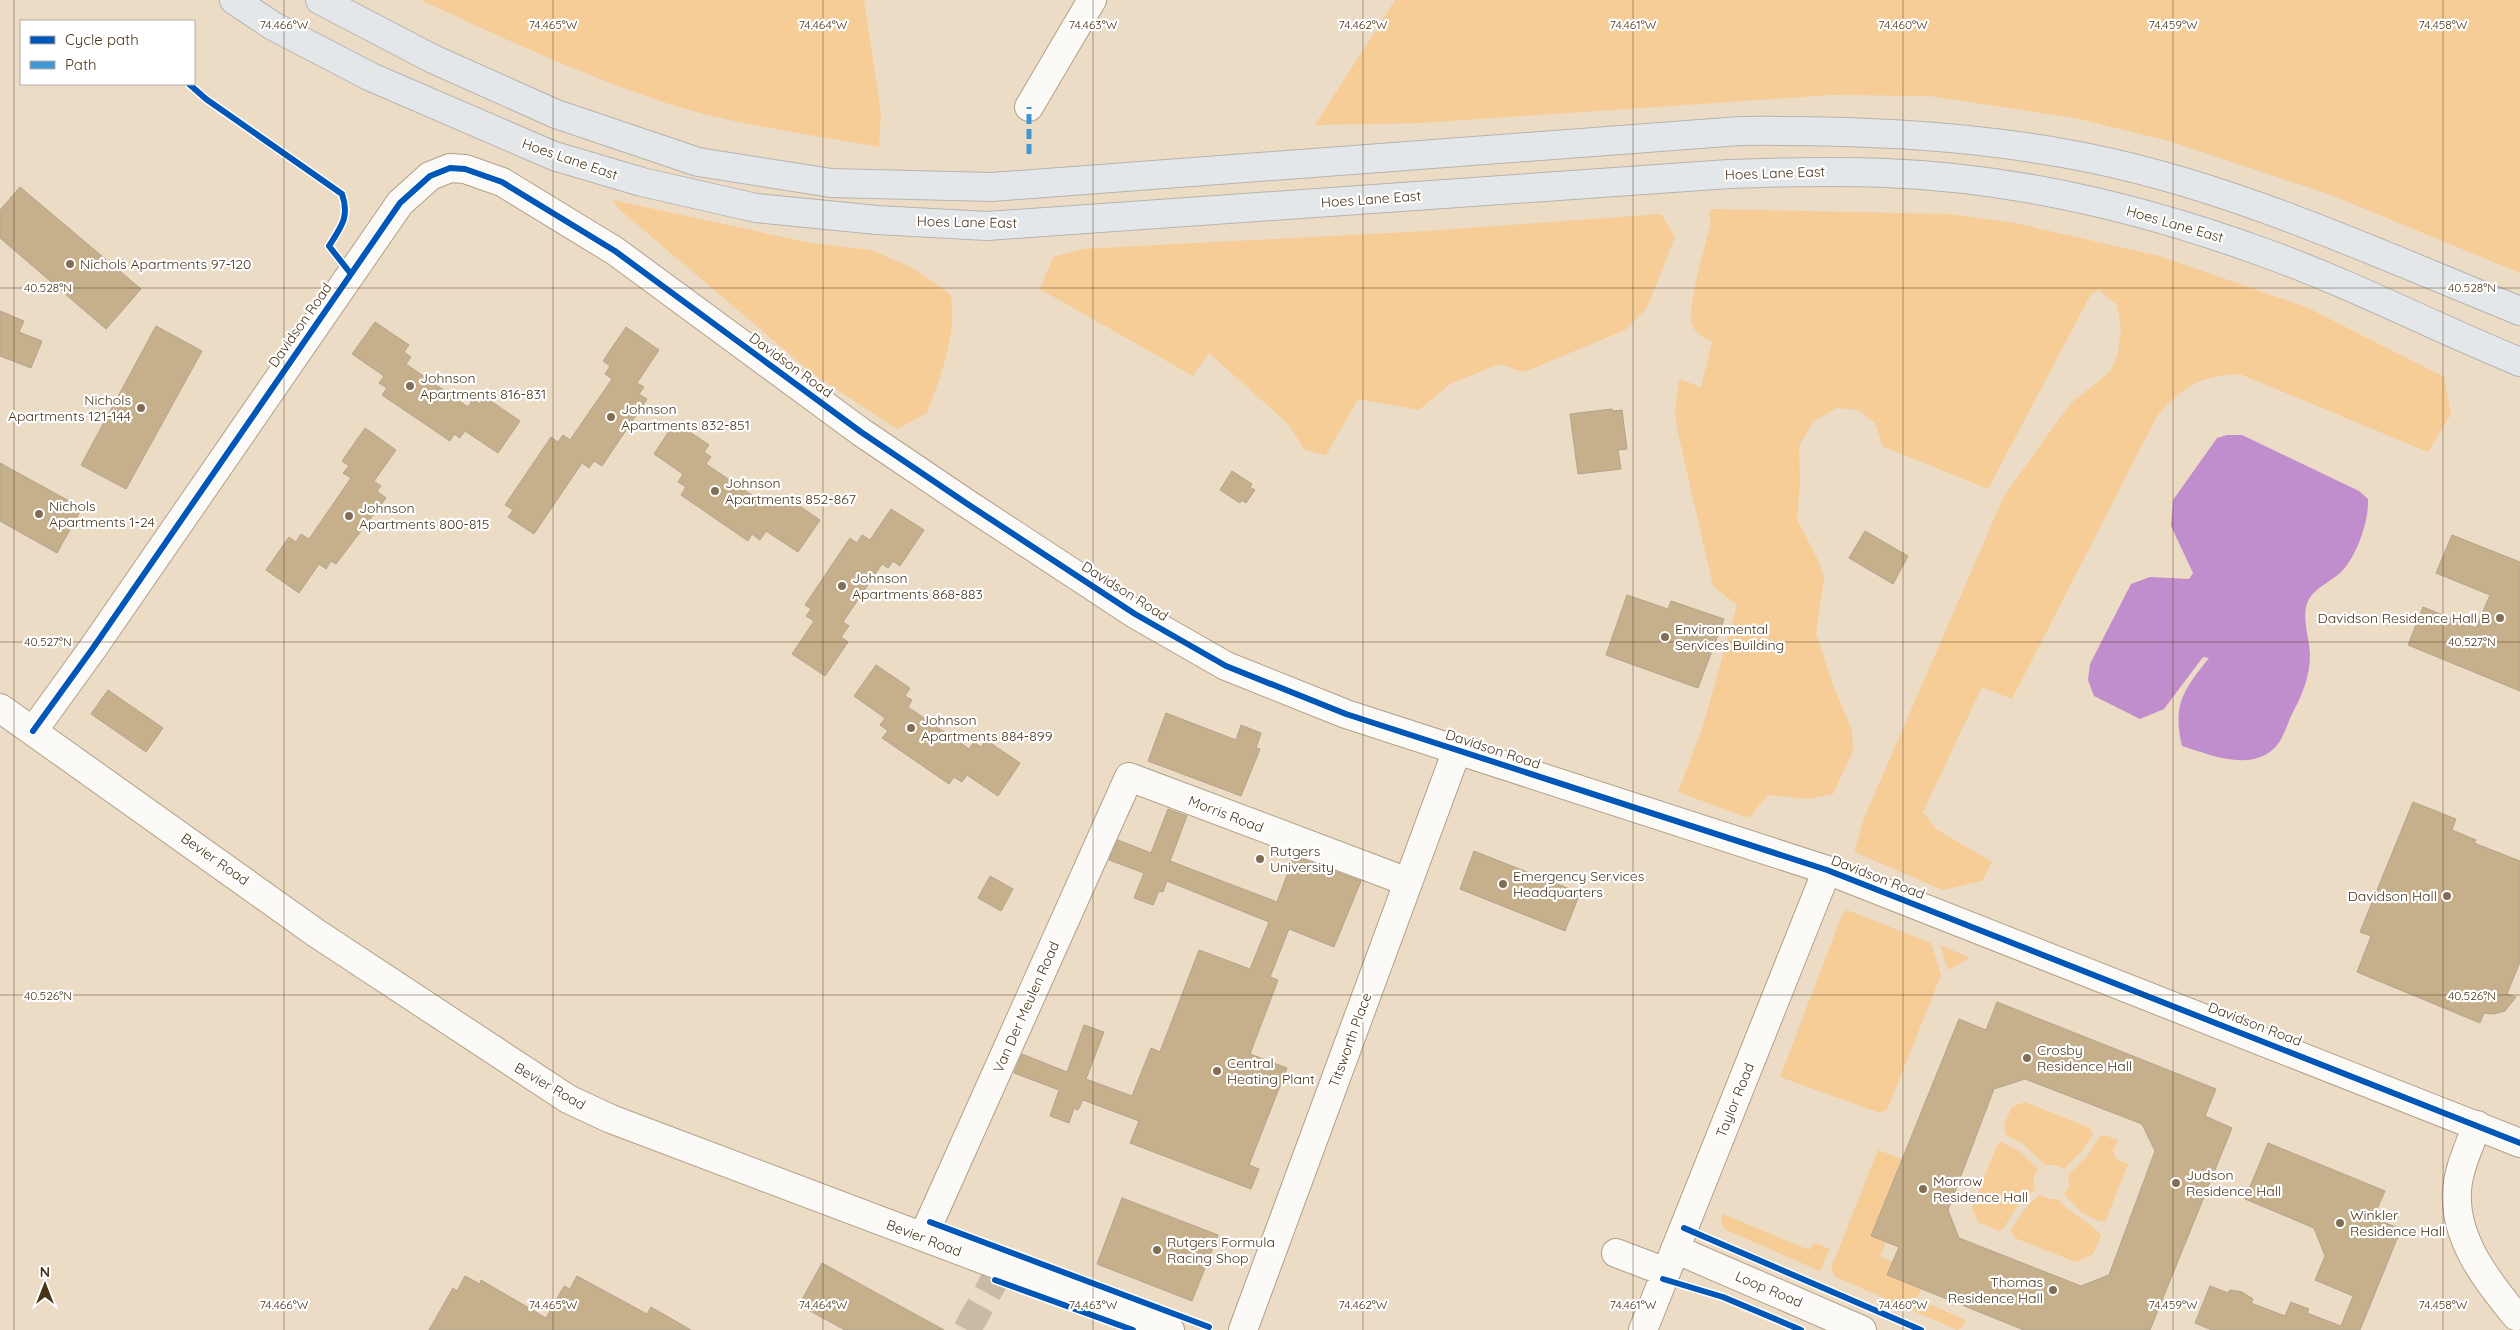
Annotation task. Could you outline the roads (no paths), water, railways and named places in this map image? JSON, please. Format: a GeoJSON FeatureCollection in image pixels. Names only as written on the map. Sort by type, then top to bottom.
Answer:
{"type":"FeatureCollection","features":[{"type":"Feature","properties":{"kind":"highway","name":"Hoes Lane East"},"geometry":{"type":"LineString","coordinates":[[234,0],[273,26],[371,77],[554,156],[642,182],[756,208],[876,220],[987,226],[1729,174],[1805,171],[1888,173],[1978,182],[2061,196],[2136,212],[2203,231],[2356,288],[2520,362]]}},
{"type":"Feature","properties":{"kind":"highway"},"geometry":{"type":"LineString","coordinates":[[320,0],[433,59],[556,114],[698,162],[832,183],[992,187],[1740,131],[1834,130],[1918,134],[1990,141],[2069,154],[2217,192],[2295,221],[2520,311]]}},
{"type":"Feature","properties":{"kind":"street"},"geometry":{"type":"LineString","coordinates":[[1029,107],[1092,0]]}},
{"type":"Feature","properties":{"kind":"street","name":"Davidson Road"},"geometry":{"type":"LineString","coordinates":[[33,731],[93,648],[400,203],[430,176],[450,168],[465,169],[502,182],[615,251],[861,432],[1135,614],[1226,666],[1346,714],[1827,870],[2520,1143]]}},
{"type":"Feature","properties":{"kind":"street","name":"Bevier Road"},"geometry":{"type":"LineString","coordinates":[[0,708],[316,933],[415,997],[532,1078],[568,1099],[611,1119],[1170,1330]]}},
{"type":"Feature","properties":{"kind":"street","name":"Titsworth Place"},"geometry":{"type":"LineString","coordinates":[[1243,1330],[1457,750]]}},
{"type":"Feature","properties":{"kind":"street","name":"Van Der Meulen Road"},"geometry":{"type":"LineString","coordinates":[[923,1237],[1129,777]]}},
{"type":"Feature","properties":{"kind":"street","name":"Morris Road"},"geometry":{"type":"LineString","coordinates":[[1129,777],[1408,882]]}},
{"type":"Feature","properties":{"kind":"street","name":"Taylor Road"},"geometry":{"type":"LineString","coordinates":[[1643,1330],[1827,870]]}},
{"type":"Feature","properties":{"kind":"street"},"geometry":{"type":"LineString","coordinates":[[2477,1125],[2457,1190],[2461,1231],[2475,1260],[2512,1320]]}},
{"type":"Feature","properties":{"kind":"street","name":"Loop Road"},"geometry":{"type":"LineString","coordinates":[[1616,1253],[1671,1260],[1862,1330]]}},
{"type":"Feature","properties":{"kind":"tunnel"},"geometry":{"type":"LineString","coordinates":[[967,1330],[1001,1268]]}},
{"type":"Feature","properties":{"kind":"place","name":"Nichols Apartments 97-120"},"geometry":{"type":"Point","coordinates":[70,264]}},
{"type":"Feature","properties":{"kind":"place","name":"Johnson Apartments 816-831"},"geometry":{"type":"Point","coordinates":[410,386]}},
{"type":"Feature","properties":{"kind":"place","name":"Nichols Apartments 121-144"},"geometry":{"type":"Point","coordinates":[141,408]}},
{"type":"Feature","properties":{"kind":"place","name":"Johnson Apartments 832-851"},"geometry":{"type":"Point","coordinates":[611,417]}},
{"type":"Feature","properties":{"kind":"place","name":"Johnson Apartments 852-867"},"geometry":{"type":"Point","coordinates":[715,491]}},
{"type":"Feature","properties":{"kind":"place","name":"Nichols Apartments 1-24"},"geometry":{"type":"Point","coordinates":[39,514]}},
{"type":"Feature","properties":{"kind":"place","name":"Johnson Apartments 800-815"},"geometry":{"type":"Point","coordinates":[349,516]}},
{"type":"Feature","properties":{"kind":"place","name":"Johnson Apartments 868-883"},"geometry":{"type":"Point","coordinates":[842,586]}},
{"type":"Feature","properties":{"kind":"place","name":"Davidson Residence Hall B"},"geometry":{"type":"Point","coordinates":[2500,618]}},
{"type":"Feature","properties":{"kind":"place","name":"Environmental Services Building"},"geometry":{"type":"Point","coordinates":[1665,637]}},
{"type":"Feature","properties":{"kind":"place","name":"Johnson Apartments 884-899"},"geometry":{"type":"Point","coordinates":[911,728]}},
{"type":"Feature","properties":{"kind":"place","name":"Rutgers University"},"geometry":{"type":"Point","coordinates":[1260,859]}},
{"type":"Feature","properties":{"kind":"place","name":"Emergency Services Headquarters"},"geometry":{"type":"Point","coordinates":[1503,884]}},
{"type":"Feature","properties":{"kind":"place","name":"Davidson Hall"},"geometry":{"type":"Point","coordinates":[2447,896]}},
{"type":"Feature","properties":{"kind":"place","name":"Crosby Residence Hall"},"geometry":{"type":"Point","coordinates":[2027,1058]}},
{"type":"Feature","properties":{"kind":"place","name":"Central Heating Plant"},"geometry":{"type":"Point","coordinates":[1217,1071]}},
{"type":"Feature","properties":{"kind":"place","name":"Judson Residence Hall"},"geometry":{"type":"Point","coordinates":[2176,1183]}},
{"type":"Feature","properties":{"kind":"place","name":"Morrow Residence Hall"},"geometry":{"type":"Point","coordinates":[1923,1189]}},
{"type":"Feature","properties":{"kind":"place","name":"Winkler Residence Hall"},"geometry":{"type":"Point","coordinates":[2340,1223]}},
{"type":"Feature","properties":{"kind":"place","name":"Rutgers Formula Racing Shop"},"geometry":{"type":"Point","coordinates":[1157,1250]}},
{"type":"Feature","properties":{"kind":"place","name":"Thomas Residence Hall"},"geometry":{"type":"Point","coordinates":[2053,1290]}}]}
